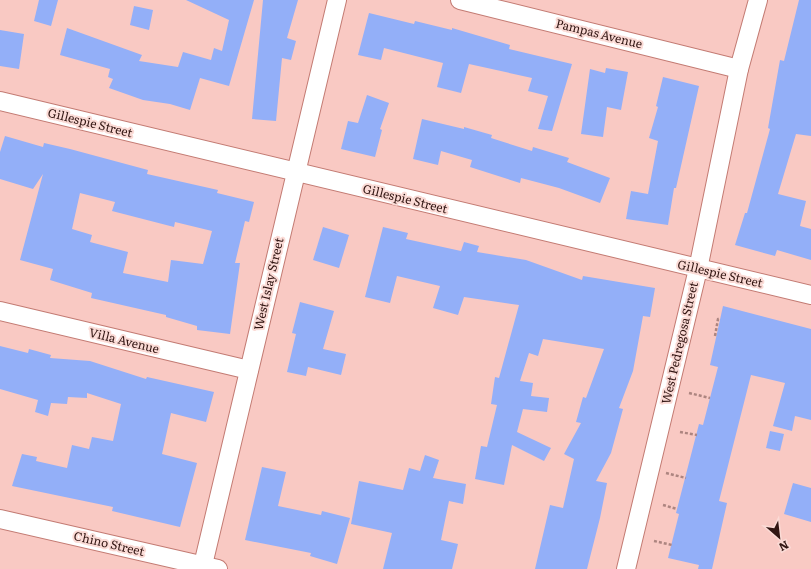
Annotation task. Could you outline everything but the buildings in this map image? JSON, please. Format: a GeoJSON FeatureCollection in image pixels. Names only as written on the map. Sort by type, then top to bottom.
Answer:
{"type":"FeatureCollection","features":[{"type":"Feature","properties":{"kind":"street","name":"West Islay Street"},"geometry":{"type":"LineString","coordinates":[[208,568],[249,370],[337,0]]}},
{"type":"Feature","properties":{"kind":"street","name":"Pampas Avenue"},"geometry":{"type":"LineString","coordinates":[[460,0],[739,69]]}},
{"type":"Feature","properties":{"kind":"street","name":"West Pedregosa Street"},"geometry":{"type":"LineString","coordinates":[[626,569],[698,269],[739,69],[758,0]]}},
{"type":"Feature","properties":{"kind":"street","name":"Gillespie Street"},"geometry":{"type":"LineString","coordinates":[[0,101],[811,295]]}},
{"type":"Feature","properties":{"kind":"street","name":"Villa Avenue"},"geometry":{"type":"LineString","coordinates":[[0,311],[249,370]]}},
{"type":"Feature","properties":{"kind":"street","name":"Chino Street"},"geometry":{"type":"LineString","coordinates":[[0,519],[208,568]]}},
{"type":"Feature","properties":{"kind":"path"},"geometry":{"type":"LineString","coordinates":[[715,336],[718,318],[720,319]]}},
{"type":"Feature","properties":{"kind":"path"},"geometry":{"type":"LineString","coordinates":[[689,393],[710,398]]}},
{"type":"Feature","properties":{"kind":"path"},"geometry":{"type":"LineString","coordinates":[[680,432],[697,435]]}},
{"type":"Feature","properties":{"kind":"path"},"geometry":{"type":"LineString","coordinates":[[663,472],[686,478]]}},
{"type":"Feature","properties":{"kind":"path"},"geometry":{"type":"LineString","coordinates":[[663,505],[677,509]]}},
{"type":"Feature","properties":{"kind":"path"},"geometry":{"type":"LineString","coordinates":[[654,541],[672,545]]}}]}
